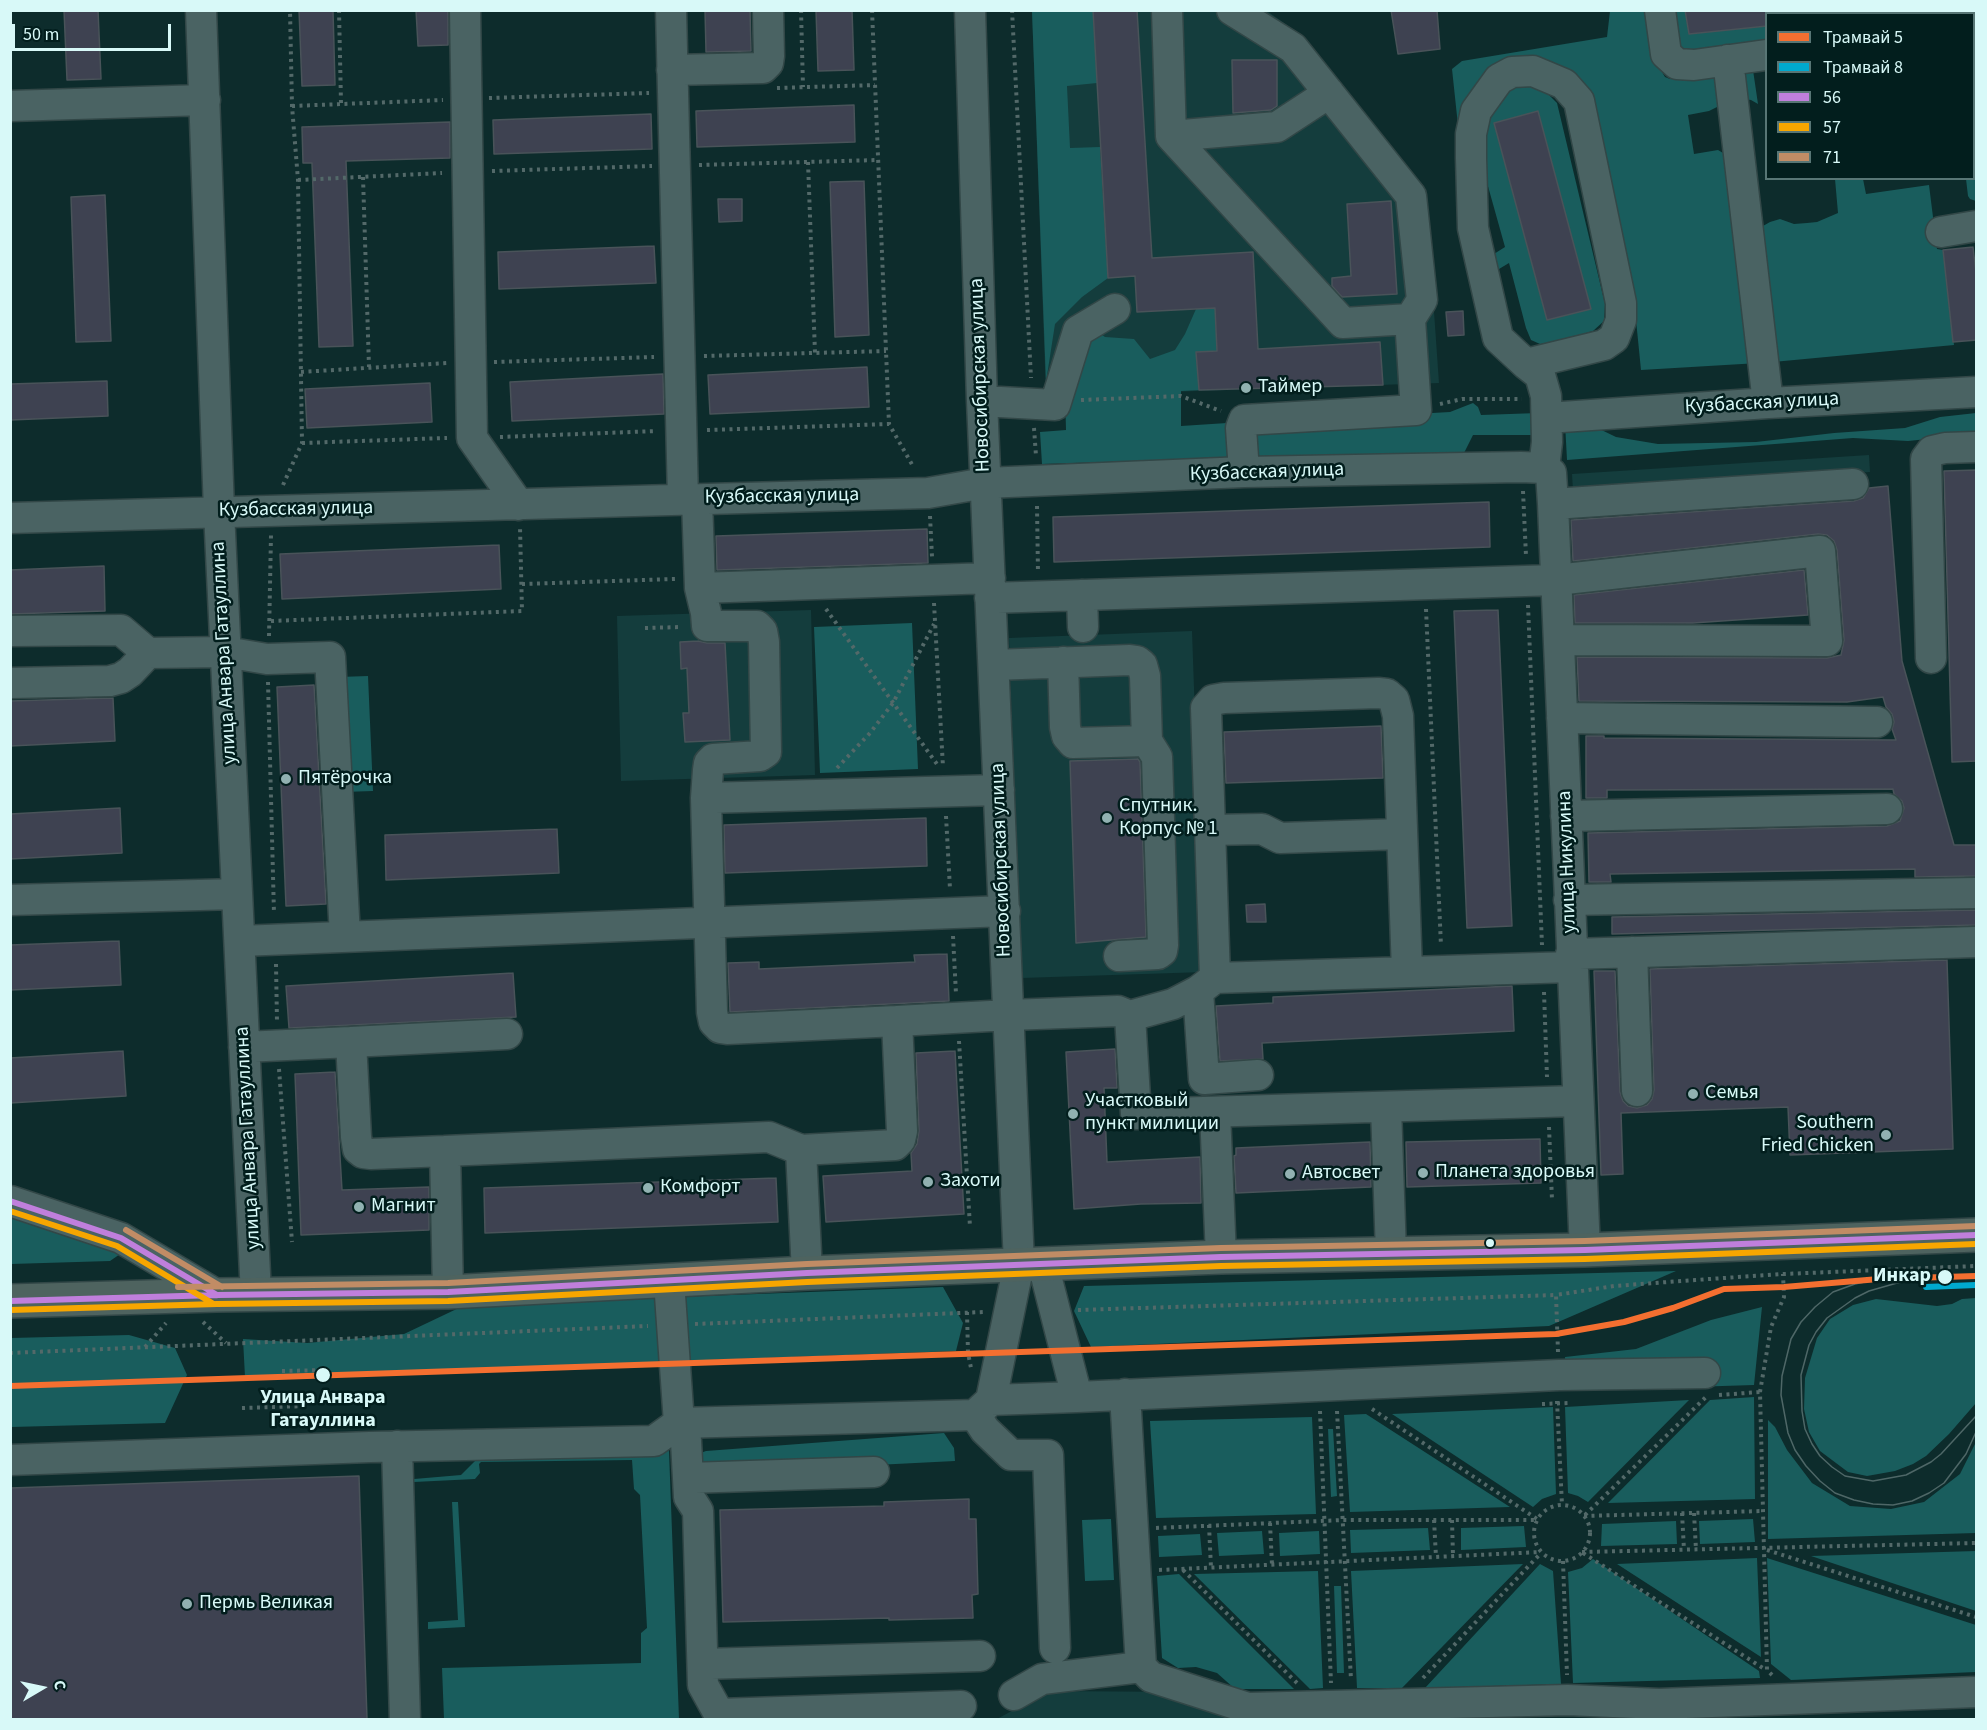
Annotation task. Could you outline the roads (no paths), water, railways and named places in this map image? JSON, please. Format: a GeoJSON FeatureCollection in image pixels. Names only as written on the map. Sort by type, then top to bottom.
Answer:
{"type":"FeatureCollection","features":[{"type":"Feature","properties":{"kind":"main road"},"geometry":{"type":"LineString","coordinates":[[10,1301],[256,1294],[448,1292],[1031,1264],[1221,1257],[1585,1250],[1977,1235]]}},
{"type":"Feature","properties":{"kind":"street","name":"улица Анвара Гатауллина"},"geometry":{"type":"LineString","coordinates":[[201,10],[225,652],[256,1294]]}},
{"type":"Feature","properties":{"kind":"street"},"geometry":{"type":"LineString","coordinates":[[465,10],[472,438],[519,504]]}},
{"type":"Feature","properties":{"kind":"street"},"geometry":{"type":"LineString","coordinates":[[671,10],[682,430],[700,583],[707,626],[750,625],[757,626],[762,631],[766,752],[760,756],[713,759],[709,763],[708,770],[706,798],[712,1012],[714,1022],[720,1028],[1118,1011],[1130,1016],[1173,1004],[1207,985],[1407,972],[1543,968],[1572,960],[1632,952],[1977,942]]}},
{"type":"Feature","properties":{"kind":"street"},"geometry":{"type":"LineString","coordinates":[[673,81],[763,68],[768,63],[769,56],[768,10]]}},
{"type":"Feature","properties":{"kind":"street","name":"Новосибирская улица"},"geometry":{"type":"LineString","coordinates":[[970,10],[985,483],[1009,1015],[1031,1264],[1009,1312],[983,1407]]}},
{"type":"Feature","properties":{"kind":"street"},"geometry":{"type":"LineString","coordinates":[[1167,10],[1171,136],[1343,323],[1410,319]]}},
{"type":"Feature","properties":{"kind":"street"},"geometry":{"type":"LineString","coordinates":[[1232,10],[1293,48],[1411,196],[1422,300],[1410,319],[1416,410],[1244,420],[1241,428],[1244,472]]}},
{"type":"Feature","properties":{"kind":"street"},"geometry":{"type":"LineString","coordinates":[[1660,10],[1664,45],[1671,61],[1683,66],[1765,55]]}},
{"type":"Feature","properties":{"kind":"street"},"geometry":{"type":"LineString","coordinates":[[1728,60],[1768,402]]}},
{"type":"Feature","properties":{"kind":"street","name":"улица Никулина"},"geometry":{"type":"LineString","coordinates":[[1526,364],[1604,345],[1614,338],[1621,320],[1620,303],[1579,100],[1564,84],[1533,71],[1512,72],[1499,79],[1476,111],[1471,134],[1473,228],[1498,338],[1526,364],[1540,375],[1546,396],[1547,418],[1539,469],[1553,504],[1542,581],[1559,640],[1585,1250]]}},
{"type":"Feature","properties":{"kind":"street"},"geometry":{"type":"LineString","coordinates":[[1171,136],[1277,127],[1329,93]]}},
{"type":"Feature","properties":{"kind":"street"},"geometry":{"type":"LineString","coordinates":[[10,106],[205,100]]}},
{"type":"Feature","properties":{"kind":"street"},"geometry":{"type":"LineString","coordinates":[[1941,232],[1977,226]]}},
{"type":"Feature","properties":{"kind":"street"},"geometry":{"type":"LineString","coordinates":[[982,401],[1044,404],[1078,331],[1114,309]]}},
{"type":"Feature","properties":{"kind":"street","name":"Кузбасская улица"},"geometry":{"type":"LineString","coordinates":[[1547,418],[1768,402],[1977,392]]}},
{"type":"Feature","properties":{"kind":"street"},"geometry":{"type":"LineString","coordinates":[[1931,658],[1926,459],[1932,451],[1945,448],[1977,447]]}},
{"type":"Feature","properties":{"kind":"street","name":"Кузбасская улица"},"geometry":{"type":"LineString","coordinates":[[10,518],[928,493],[985,483],[1244,472],[1539,469]]}},
{"type":"Feature","properties":{"kind":"street"},"geometry":{"type":"LineString","coordinates":[[1553,504],[1853,484]]}},
{"type":"Feature","properties":{"kind":"street"},"geometry":{"type":"LineString","coordinates":[[700,583],[808,584],[933,580],[990,588],[1082,595],[1542,581],[1820,551],[1827,641],[1559,640]]}},
{"type":"Feature","properties":{"kind":"street"},"geometry":{"type":"LineString","coordinates":[[1082,595],[1083,627]]}},
{"type":"Feature","properties":{"kind":"street"},"geometry":{"type":"LineString","coordinates":[[10,631],[120,630],[148,654],[225,652],[267,659],[330,657],[345,936]]}},
{"type":"Feature","properties":{"kind":"street"},"geometry":{"type":"LineString","coordinates":[[10,683],[110,681],[130,672],[148,654]]}},
{"type":"Feature","properties":{"kind":"street"},"geometry":{"type":"LineString","coordinates":[[993,665],[1130,660],[1142,665],[1145,676],[1147,741],[1157,757],[1163,945],[1162,951],[1158,954],[1119,957]]}},
{"type":"Feature","properties":{"kind":"street"},"geometry":{"type":"LineString","coordinates":[[1063,662],[1065,727],[1067,736],[1073,743],[1147,741]]}},
{"type":"Feature","properties":{"kind":"street"},"geometry":{"type":"LineString","coordinates":[[1258,1076],[1204,1079],[1210,830],[1206,708],[1213,700],[1378,693],[1387,694],[1394,700],[1398,716],[1407,972]]}},
{"type":"Feature","properties":{"kind":"street"},"geometry":{"type":"LineString","coordinates":[[1562,718],[1877,722]]}},
{"type":"Feature","properties":{"kind":"street"},"geometry":{"type":"LineString","coordinates":[[706,798],[999,790]]}},
{"type":"Feature","properties":{"kind":"street"},"geometry":{"type":"LineString","coordinates":[[1566,816],[1887,809]]}},
{"type":"Feature","properties":{"kind":"street"},"geometry":{"type":"LineString","coordinates":[[1210,830],[1262,829],[1280,838],[1402,834]]}},
{"type":"Feature","properties":{"kind":"street"},"geometry":{"type":"LineString","coordinates":[[1569,900],[1975,893]]}},
{"type":"Feature","properties":{"kind":"street"},"geometry":{"type":"LineString","coordinates":[[10,900],[237,894]]}},
{"type":"Feature","properties":{"kind":"street"},"geometry":{"type":"LineString","coordinates":[[240,941],[610,921],[709,922],[1005,911]]}},
{"type":"Feature","properties":{"kind":"street"},"geometry":{"type":"LineString","coordinates":[[1632,952],[1637,1091]]}},
{"type":"Feature","properties":{"kind":"street"},"geometry":{"type":"LineString","coordinates":[[1130,1016],[1136,1114],[1578,1101]]}},
{"type":"Feature","properties":{"kind":"street"},"geometry":{"type":"LineString","coordinates":[[351,1042],[356,1137],[358,1149],[363,1154],[769,1137],[801,1150],[887,1146],[895,1145],[900,1140],[902,1131],[897,1021]]}},
{"type":"Feature","properties":{"kind":"street"},"geometry":{"type":"LineString","coordinates":[[244,1047],[507,1034]]}},
{"type":"Feature","properties":{"kind":"street"},"geometry":{"type":"LineString","coordinates":[[1386,1107],[1391,1254]]}},
{"type":"Feature","properties":{"kind":"street"},"geometry":{"type":"LineString","coordinates":[[1215,1112],[1221,1257]]}},
{"type":"Feature","properties":{"kind":"street"},"geometry":{"type":"LineString","coordinates":[[801,1150],[807,1273]]}},
{"type":"Feature","properties":{"kind":"street"},"geometry":{"type":"LineString","coordinates":[[445,1151],[448,1292]]}},
{"type":"Feature","properties":{"kind":"street"},"geometry":{"type":"LineString","coordinates":[[10,1202],[121,1238],[217,1295]]}},
{"type":"Feature","properties":{"kind":"street"},"geometry":{"type":"LineString","coordinates":[[1031,1264],[1055,1311],[1077,1396]]}},
{"type":"Feature","properties":{"kind":"street"},"geometry":{"type":"LineString","coordinates":[[669,1281],[689,1497],[698,1511],[703,1685],[719,1717],[950,1711]]}},
{"type":"Feature","properties":{"kind":"street"},"geometry":{"type":"LineString","coordinates":[[10,1460],[397,1446],[654,1441],[682,1423],[983,1407],[1077,1396],[1559,1375],[1706,1384]]}},
{"type":"Feature","properties":{"kind":"street"},"geometry":{"type":"LineString","coordinates":[[1125,1394],[1142,1667],[1151,1677],[1248,1708],[1568,1700],[1659,1704],[1977,1692]]}},
{"type":"Feature","properties":{"kind":"street"},"geometry":{"type":"LineString","coordinates":[[983,1407],[985,1430],[1011,1455],[1048,1455],[1055,1648]]}},
{"type":"Feature","properties":{"kind":"street"},"geometry":{"type":"LineString","coordinates":[[397,1446],[405,1719]]}},
{"type":"Feature","properties":{"kind":"street"},"geometry":{"type":"LineString","coordinates":[[688,1478],[874,1472]]}},
{"type":"Feature","properties":{"kind":"street"},"geometry":{"type":"LineString","coordinates":[[703,1664],[980,1656]]}},
{"type":"Feature","properties":{"kind":"street"},"geometry":{"type":"LineString","coordinates":[[1014,1695],[1041,1679],[1142,1667]]}},
{"type":"Feature","properties":{"kind":"tram line","name":"5"},"geometry":{"type":"LineString","coordinates":[[10,1386],[1556,1334],[1624,1322],[1673,1308],[1724,1289],[1784,1287],[1879,1279],[1976,1276]]}},
{"type":"Feature","properties":{"kind":"tram line"},"geometry":{"type":"LineString","coordinates":[[1926,1278],[1869,1291],[1827,1318],[1809,1345],[1801,1375],[1805,1429],[1820,1456],[1832,1467],[1845,1476],[1873,1481],[1906,1475],[1931,1462],[1976,1416]]}},
{"type":"Feature","properties":{"kind":"tram line"},"geometry":{"type":"LineString","coordinates":[[1879,1279],[1833,1292],[1801,1322],[1791,1339],[1782,1376],[1781,1395],[1788,1433],[1795,1450],[1806,1466],[1835,1493],[1873,1504],[1893,1505],[1912,1501],[1944,1483],[1966,1454],[1976,1432]]}},
{"type":"Feature","properties":{"kind":"tram line","name":"8"},"geometry":{"type":"LineString","coordinates":[[1926,1287],[1976,1285]]}},
{"type":"Feature","properties":{"kind":"place","name":"Таймер"},"geometry":{"type":"Point","coordinates":[1246,388]}},
{"type":"Feature","properties":{"kind":"place","name":"Пятёрочка"},"geometry":{"type":"Point","coordinates":[286,779]}},
{"type":"Feature","properties":{"kind":"place","name":"Спутник. Корпус № 1"},"geometry":{"type":"Point","coordinates":[1107,818]}},
{"type":"Feature","properties":{"kind":"place","name":"Семья"},"geometry":{"type":"Point","coordinates":[1693,1094]}},
{"type":"Feature","properties":{"kind":"place","name":"Участковый пункт милиции"},"geometry":{"type":"Point","coordinates":[1073,1114]}},
{"type":"Feature","properties":{"kind":"place","name":"Southern Fried Chicken"},"geometry":{"type":"Point","coordinates":[1886,1135]}},
{"type":"Feature","properties":{"kind":"place","name":"Планета здоровья"},"geometry":{"type":"Point","coordinates":[1423,1173]}},
{"type":"Feature","properties":{"kind":"place","name":"Автосвет"},"geometry":{"type":"Point","coordinates":[1290,1174]}},
{"type":"Feature","properties":{"kind":"place","name":"Захоти"},"geometry":{"type":"Point","coordinates":[928,1182]}},
{"type":"Feature","properties":{"kind":"place","name":"Комфорт"},"geometry":{"type":"Point","coordinates":[648,1188]}},
{"type":"Feature","properties":{"kind":"place","name":"Магнит"},"geometry":{"type":"Point","coordinates":[359,1207]}},
{"type":"Feature","properties":{"kind":"place","name":"Инкар"},"geometry":{"type":"Point","coordinates":[1945,1277]}},
{"type":"Feature","properties":{"kind":"place","name":"Улица Анвара Гатауллина"},"geometry":{"type":"Point","coordinates":[323,1375]}},
{"type":"Feature","properties":{"kind":"place","name":"Пермь Великая"},"geometry":{"type":"Point","coordinates":[187,1604]}}]}
